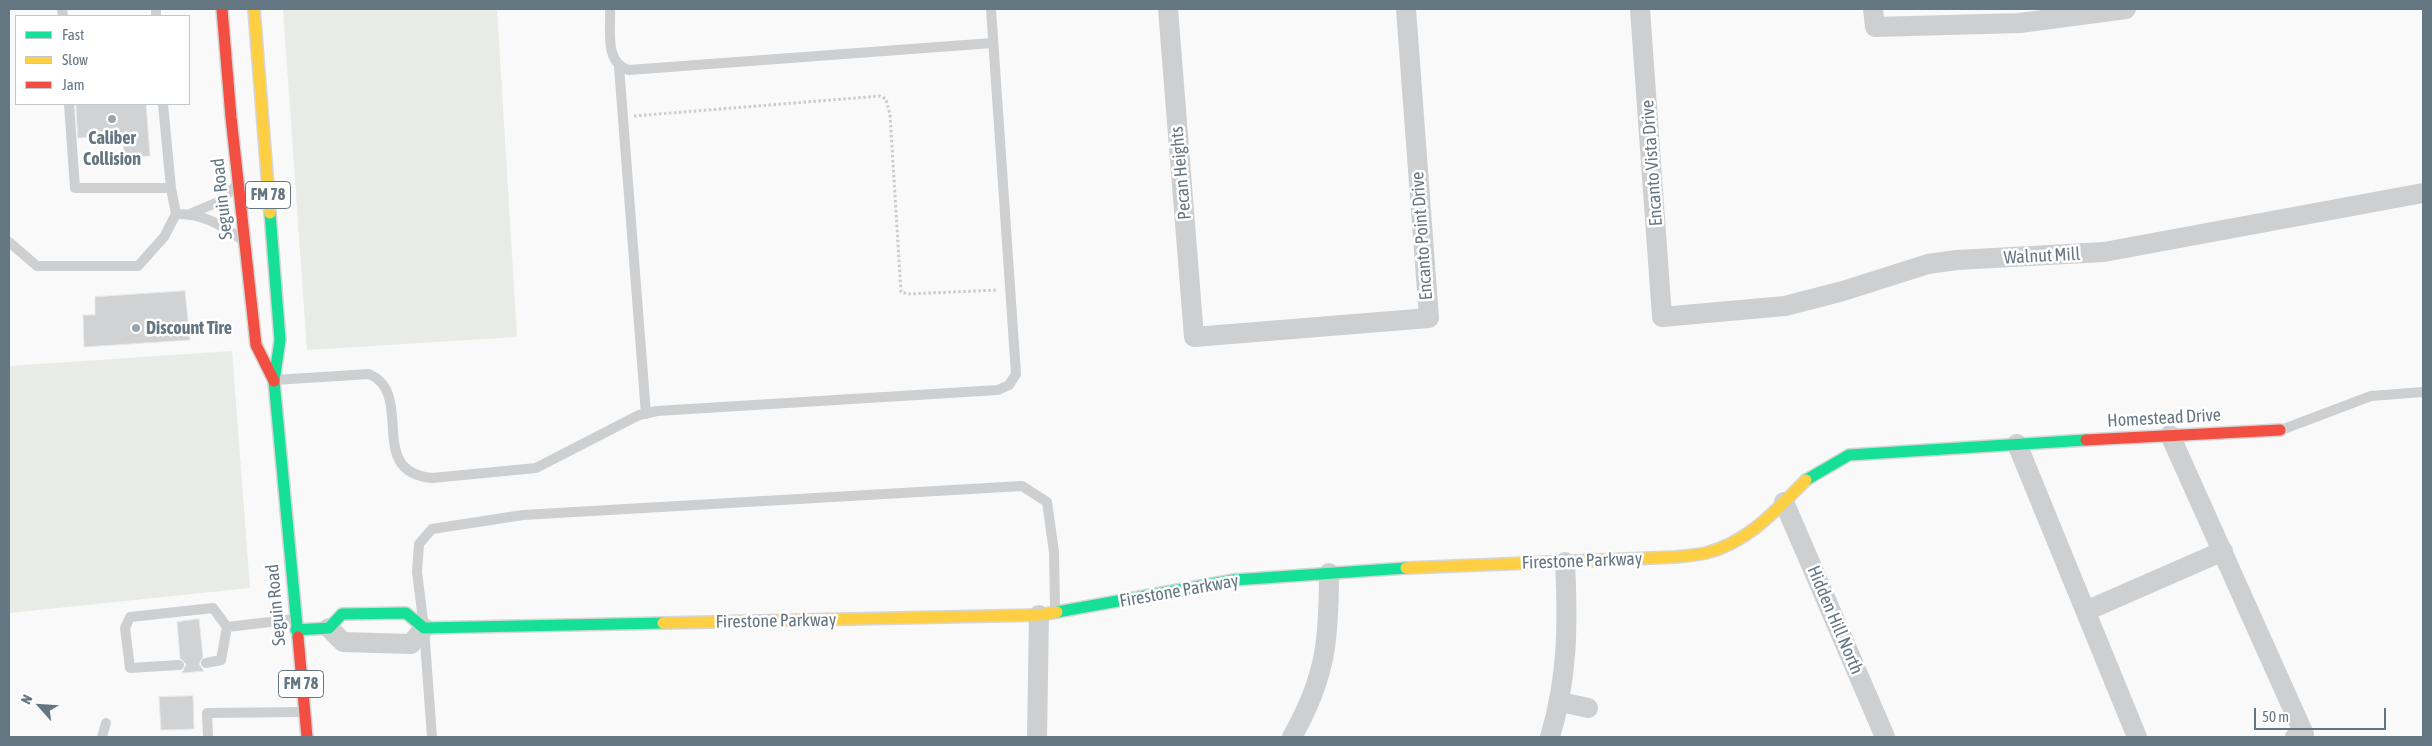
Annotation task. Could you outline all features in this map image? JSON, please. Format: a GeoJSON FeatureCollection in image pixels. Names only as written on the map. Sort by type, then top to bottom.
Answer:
{"type":"FeatureCollection","features":[{"type":"Feature","properties":{"kind":"street","name":"Seguin Road"},"geometry":{"type":"LineString","coordinates":[[222,9],[238,184],[256,345],[274,380]]}},
{"type":"Feature","properties":{"kind":"street","name":"Seguin Road"},"geometry":{"type":"LineString","coordinates":[[254,9],[280,340],[274,380],[295,624],[307,737]]}},
{"type":"Feature","properties":{"kind":"street","name":"Pecan Heights"},"geometry":{"type":"LineString","coordinates":[[1168,9],[1194,337]]}},
{"type":"Feature","properties":{"kind":"street","name":"Encanto Point Drive"},"geometry":{"type":"LineString","coordinates":[[1194,337],[1428,318],[1406,9]]}},
{"type":"Feature","properties":{"kind":"street","name":"Encanto Vista Drive"},"geometry":{"type":"LineString","coordinates":[[1640,9],[1662,317]]}},
{"type":"Feature","properties":{"kind":"street"},"geometry":{"type":"LineString","coordinates":[[1874,18],[2020,23],[2126,9]]}},
{"type":"Feature","properties":{"kind":"street","name":"Walnut Mill"},"geometry":{"type":"LineString","coordinates":[[1662,317],[1785,306],[1843,291],[1928,264],[1957,260],[2104,252],[2423,193]]}},
{"type":"Feature","properties":{"kind":"street","name":"Homestead Drive"},"geometry":{"type":"LineString","coordinates":[[1900,451],[2170,434],[2280,430]]}},
{"type":"Feature","properties":{"kind":"street"},"geometry":{"type":"LineString","coordinates":[[2170,434],[2223,551],[2302,736]]}},
{"type":"Feature","properties":{"kind":"street"},"geometry":{"type":"LineString","coordinates":[[2017,444],[2137,737]]}},
{"type":"Feature","properties":{"kind":"street","name":"Firestone Parkway"},"geometry":{"type":"LineString","coordinates":[[424,628],[1047,614],[1234,580],[1329,573],[1675,557],[1706,553],[1735,542],[1761,525],[1811,475],[1849,454],[1900,451]]}},
{"type":"Feature","properties":{"kind":"street","name":"Hidden Hill North"},"geometry":{"type":"LineString","coordinates":[[1784,502],[1885,737]]}},
{"type":"Feature","properties":{"kind":"street"},"geometry":{"type":"LineString","coordinates":[[2086,612],[2223,551]]}},
{"type":"Feature","properties":{"kind":"street"},"geometry":{"type":"LineString","coordinates":[[1550,737],[1561,702],[1566,639],[1565,562]]}},
{"type":"Feature","properties":{"kind":"street"},"geometry":{"type":"LineString","coordinates":[[1292,737],[1321,674],[1329,614],[1329,573]]}},
{"type":"Feature","properties":{"kind":"street"},"geometry":{"type":"LineString","coordinates":[[295,624],[329,628],[343,642],[411,644],[424,628],[406,614],[342,614],[329,628]]}},
{"type":"Feature","properties":{"kind":"street"},"geometry":{"type":"LineString","coordinates":[[1037,737],[1047,614]]}},
{"type":"Feature","properties":{"kind":"street"},"geometry":{"type":"LineString","coordinates":[[1561,702],[1588,708]]}},
{"type":"Feature","properties":{"kind":"lane"},"geometry":{"type":"LineString","coordinates":[[610,9],[612,57],[619,67],[646,414]]}},
{"type":"Feature","properties":{"kind":"lane"},"geometry":{"type":"LineString","coordinates":[[274,380],[369,374],[380,379],[389,392],[396,456],[404,469],[418,477],[432,478],[536,468],[646,414],[657,411],[998,390],[1009,385],[1016,374],[991,9]]}},
{"type":"Feature","properties":{"kind":"lane"},"geometry":{"type":"LineString","coordinates":[[619,67],[629,70],[992,43]]}},
{"type":"Feature","properties":{"kind":"lane"},"geometry":{"type":"LineString","coordinates":[[69,105],[75,188],[170,188]]}},
{"type":"Feature","properties":{"kind":"lane"},"geometry":{"type":"LineString","coordinates":[[9,242],[37,266],[138,266],[164,237],[176,214],[170,188],[163,105]]}},
{"type":"Feature","properties":{"kind":"lane"},"geometry":{"type":"LineString","coordinates":[[176,214],[192,213],[218,202],[238,184]]}},
{"type":"Feature","properties":{"kind":"lane"},"geometry":{"type":"LineString","coordinates":[[192,213],[218,222],[244,242]]}},
{"type":"Feature","properties":{"kind":"lane","name":"Homestead Drive"},"geometry":{"type":"LineString","coordinates":[[2280,430],[2371,396],[2423,392]]}},
{"type":"Feature","properties":{"kind":"lane"},"geometry":{"type":"LineString","coordinates":[[432,737],[424,628],[417,572],[419,544],[432,529],[523,515],[777,498],[1022,486],[1047,502],[1054,552],[1047,614]]}},
{"type":"Feature","properties":{"kind":"lane"},"geometry":{"type":"LineString","coordinates":[[179,665],[130,668],[125,628],[130,617],[213,608],[227,627],[222,660],[206,663]]}},
{"type":"Feature","properties":{"kind":"lane"},"geometry":{"type":"LineString","coordinates":[[227,627],[295,624]]}},
{"type":"Feature","properties":{"kind":"lane"},"geometry":{"type":"LineString","coordinates":[[208,737],[207,713],[304,712]]}},
{"type":"Feature","properties":{"kind":"lane"},"geometry":{"type":"LineString","coordinates":[[102,737],[106,723]]}},
{"type":"Feature","properties":{"kind":"path"},"geometry":{"type":"LineString","coordinates":[[623,117],[880,96],[886,99],[890,115],[901,292],[908,294],[1010,289]]}},
{"type":"Feature","properties":{"kind":"shaded area"},"geometry":{"type":"Polygon","coordinates":[[[283,9],[497,9],[517,337],[307,350],[283,9]]]}},
{"type":"Feature","properties":{"kind":"shaded area"},"geometry":{"type":"Polygon","coordinates":[[[232,351],[250,588],[9,613],[9,366],[232,351]]]}},
{"type":"Feature","properties":{"kind":"building","name":"Caliber Collision"},"geometry":{"type":"Polygon","coordinates":[[[76,105],[146,105],[150,156],[124,157],[123,135],[78,138],[76,105]]]}},
{"type":"Feature","properties":{"kind":"building","name":"Discount Tire"},"geometry":{"type":"Polygon","coordinates":[[[185,291],[190,340],[84,347],[83,315],[95,315],[95,297],[185,291]]]}},
{"type":"Feature","properties":{"kind":"building"},"geometry":{"type":"Polygon","coordinates":[[[199,619],[203,657],[199,664],[204,671],[182,673],[186,664],[180,658],[177,622],[199,619]]]}},
{"type":"Feature","properties":{"kind":"building"},"geometry":{"type":"Polygon","coordinates":[[[193,696],[194,729],[161,730],[159,697],[193,696]]]}},
{"type":"Feature","properties":{"kind":"traffic: fast"},"geometry":{"type":"LineString","coordinates":[[270,213],[280,340],[274,381],[298,637]]}},
{"type":"Feature","properties":{"kind":"traffic: fast"},"geometry":{"type":"LineString","coordinates":[[1806,480],[1849,455],[2086,440]]}},
{"type":"Feature","properties":{"kind":"traffic: fast"},"geometry":{"type":"LineString","coordinates":[[1057,612],[1234,580],[1406,568]]}},
{"type":"Feature","properties":{"kind":"traffic: fast"},"geometry":{"type":"LineString","coordinates":[[296,630],[329,628],[342,614],[406,613],[424,628],[663,623]]}},
{"type":"Feature","properties":{"kind":"traffic: slow"},"geometry":{"type":"LineString","coordinates":[[254,9],[270,213]]}},
{"type":"Feature","properties":{"kind":"traffic: slow"},"geometry":{"type":"LineString","coordinates":[[1406,568],[1675,557],[1706,553],[1721,548],[1749,533],[1773,513],[1806,480]]}},
{"type":"Feature","properties":{"kind":"traffic: slow"},"geometry":{"type":"LineString","coordinates":[[663,623],[1039,615],[1057,612]]}},
{"type":"Feature","properties":{"kind":"traffic: jam"},"geometry":{"type":"LineString","coordinates":[[222,9],[231,117],[256,345],[274,381]]}},
{"type":"Feature","properties":{"kind":"traffic: jam"},"geometry":{"type":"LineString","coordinates":[[2086,440],[2280,430]]}},
{"type":"Feature","properties":{"kind":"traffic: jam"},"geometry":{"type":"LineString","coordinates":[[298,637],[307,737]]}},
{"type":"Feature","properties":{"kind":"place","name":"Caliber Collision"},"geometry":{"type":"Point","coordinates":[112,119]}},
{"type":"Feature","properties":{"kind":"place","name":"Discount Tire"},"geometry":{"type":"Point","coordinates":[136,328]}}]}
